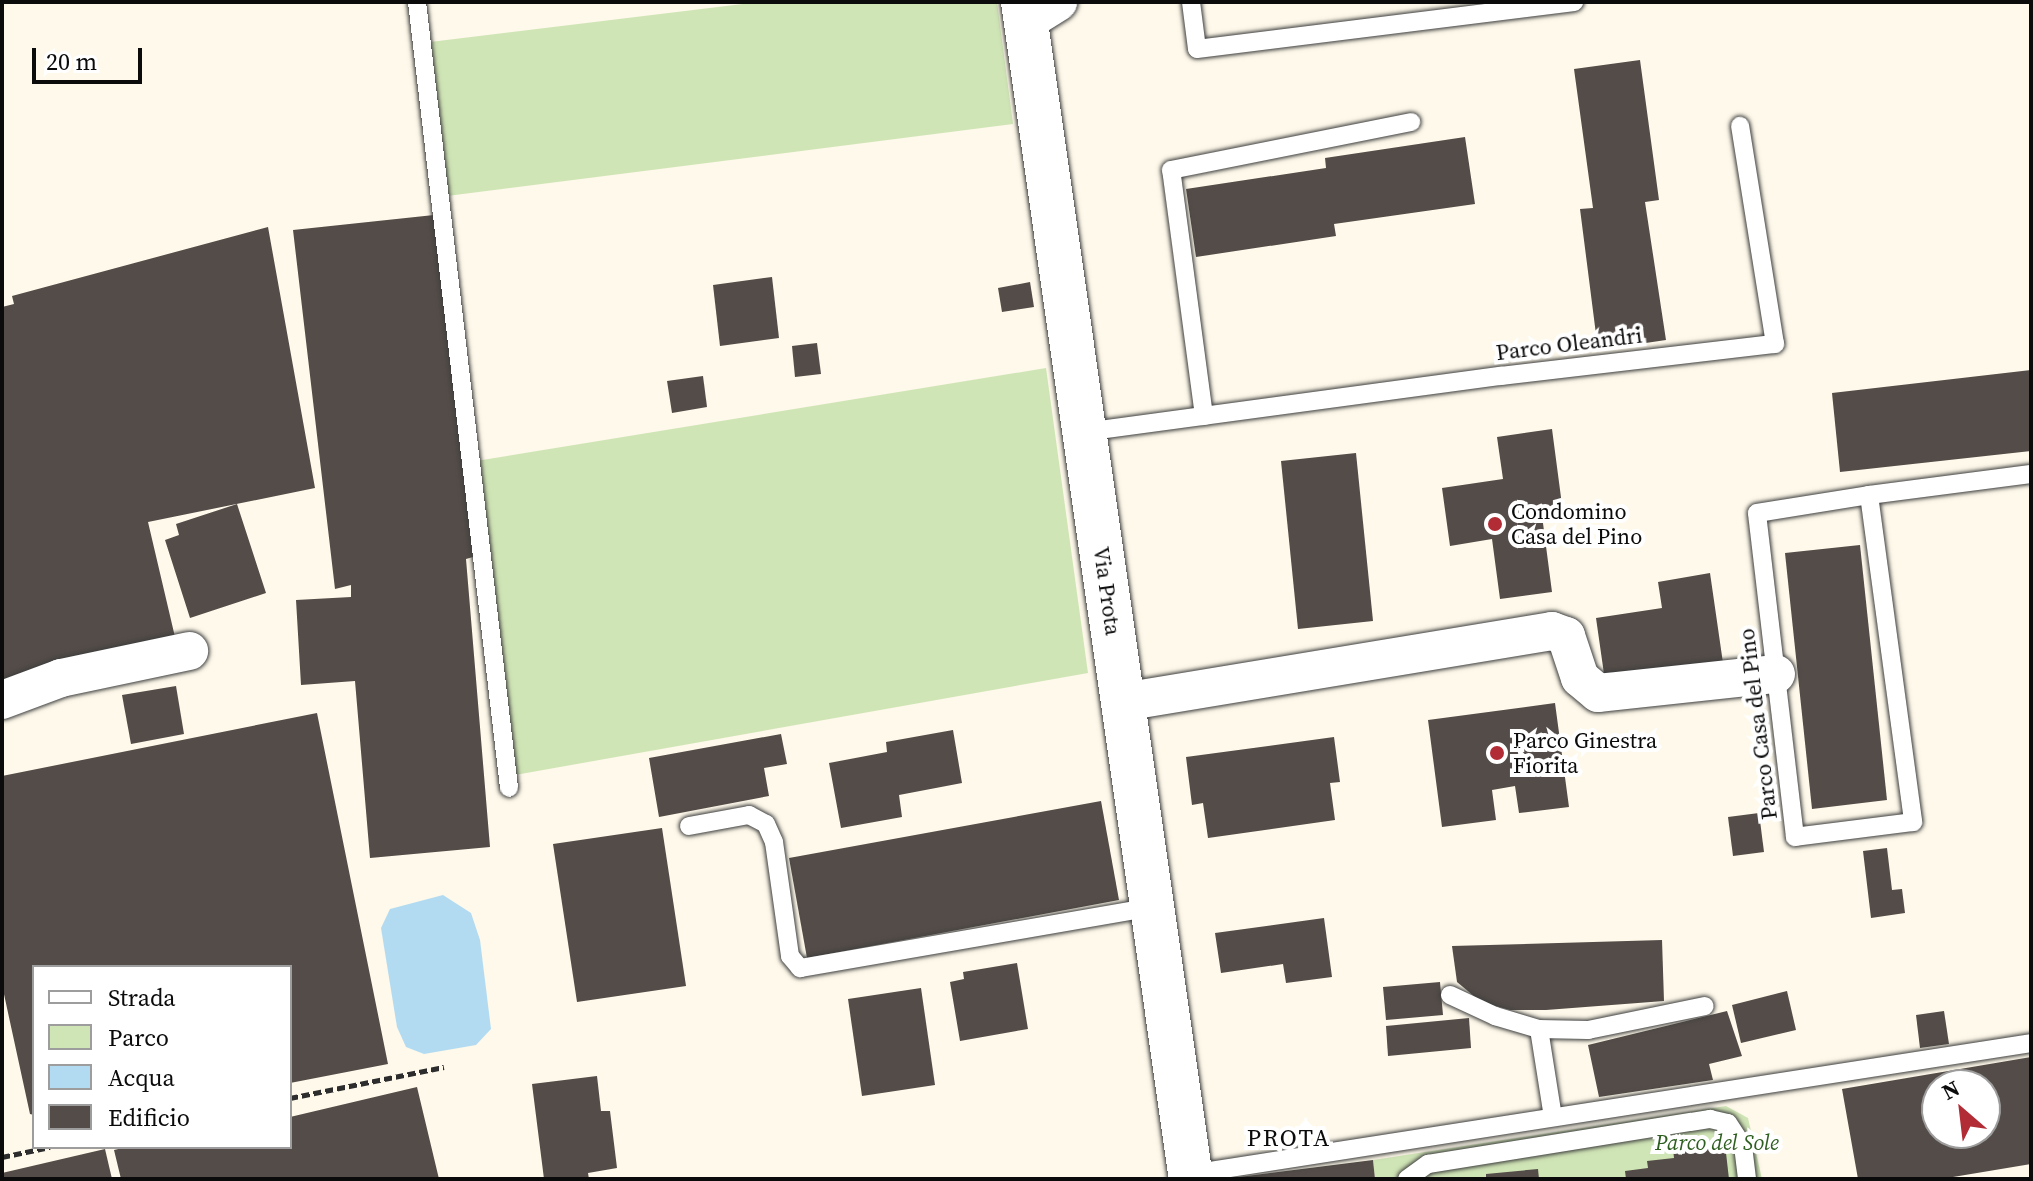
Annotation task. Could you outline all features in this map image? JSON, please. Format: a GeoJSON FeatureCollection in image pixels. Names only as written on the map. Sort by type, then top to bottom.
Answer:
{"type":"FeatureCollection","features":[{"type":"Feature","properties":{"kind":"street","name":"Via Prota"},"geometry":{"type":"LineString","coordinates":[[1035,9],[1085,432],[1155,906],[1191,1176]]}},
{"type":"Feature","properties":{"kind":"street"},"geometry":{"type":"LineString","coordinates":[[1123,702],[1552,631],[1566,636],[1580,678],[1598,693],[1776,674]]}},
{"type":"Feature","properties":{"kind":"street"},"geometry":{"type":"LineString","coordinates":[[2,700],[61,678],[189,651]]}},
{"type":"Feature","properties":{"kind":"lane"},"geometry":{"type":"LineString","coordinates":[[417,2],[509,788]]}},
{"type":"Feature","properties":{"kind":"lane"},"geometry":{"type":"LineString","coordinates":[[1191,2],[1197,49],[1574,2]]}},
{"type":"Feature","properties":{"kind":"lane"},"geometry":{"type":"LineString","coordinates":[[1204,416],[1171,170],[1411,122]]}},
{"type":"Feature","properties":{"kind":"lane","name":"Parco Oleandri"},"geometry":{"type":"LineString","coordinates":[[1085,432],[1775,344],[1740,126]]}},
{"type":"Feature","properties":{"kind":"lane","name":"Parco Casa del Pino"},"geometry":{"type":"LineString","coordinates":[[1869,495],[1913,822],[1795,837],[1757,513],[1869,495],[2031,474]]}},
{"type":"Feature","properties":{"kind":"lane"},"geometry":{"type":"LineString","coordinates":[[689,826],[749,815],[766,824],[774,842],[790,956],[800,968],[1155,906]]}},
{"type":"Feature","properties":{"kind":"lane"},"geometry":{"type":"LineString","coordinates":[[1450,995],[1495,1016],[1539,1029],[1588,1030],[1705,1006]]}},
{"type":"Feature","properties":{"kind":"lane"},"geometry":{"type":"LineString","coordinates":[[1539,1029],[1553,1117]]}},
{"type":"Feature","properties":{"kind":"lane"},"geometry":{"type":"LineString","coordinates":[[1191,1176],[2031,1043]]}},
{"type":"Feature","properties":{"kind":"lane"},"geometry":{"type":"LineString","coordinates":[[1407,1179],[1428,1164],[1710,1119],[1728,1123],[1743,1146],[1747,1179]]}},
{"type":"Feature","properties":{"kind":"path"},"geometry":{"type":"LineString","coordinates":[[292,1098],[444,1067]]}},
{"type":"Feature","properties":{"kind":"path"},"geometry":{"type":"LineString","coordinates":[[2,1157],[40,1149]]}},
{"type":"Feature","properties":{"kind":"green space"},"geometry":{"type":"Polygon","coordinates":[[[759,2],[997,2],[1013,124],[447,196],[430,42],[759,2]]]}},
{"type":"Feature","properties":{"kind":"green space"},"geometry":{"type":"Polygon","coordinates":[[[1046,368],[1088,673],[515,775],[476,461],[1046,368]]]}},
{"type":"Feature","properties":{"kind":"green space","name":"Parco del Sole"},"geometry":{"type":"Polygon","coordinates":[[[1726,1106],[1748,1118],[1762,1179],[1375,1179],[1373,1160],[1726,1106]]]}},
{"type":"Feature","properties":{"kind":"water"},"geometry":{"type":"Polygon","coordinates":[[[443,895],[471,913],[480,940],[491,1029],[476,1045],[424,1054],[406,1047],[397,1027],[381,928],[390,909],[443,895]]]}},
{"type":"Feature","properties":{"kind":"building"},"geometry":{"type":"Polygon","coordinates":[[[1640,60],[1659,200],[1645,202],[1666,340],[1598,350],[1580,209],[1593,208],[1574,69],[1640,60]]]}},
{"type":"Feature","properties":{"kind":"building"},"geometry":{"type":"Polygon","coordinates":[[[1465,137],[1475,204],[1334,224],[1336,236],[1196,257],[1186,189],[1326,168],[1325,158],[1465,137]]]}},
{"type":"Feature","properties":{"kind":"building"},"geometry":{"type":"Polygon","coordinates":[[[434,215],[473,557],[466,559],[490,847],[370,858],[355,681],[301,685],[296,600],[351,597],[351,585],[335,589],[293,230],[434,215]]]}},
{"type":"Feature","properties":{"kind":"building"},"geometry":{"type":"Polygon","coordinates":[[[268,227],[315,488],[148,522],[175,637],[2,687],[2,307],[14,304],[12,296],[268,227]]]}},
{"type":"Feature","properties":{"kind":"building"},"geometry":{"type":"Polygon","coordinates":[[[772,277],[779,338],[720,346],[713,285],[772,277]]]}},
{"type":"Feature","properties":{"kind":"building"},"geometry":{"type":"Polygon","coordinates":[[[1030,282],[1034,307],[1002,312],[998,288],[1030,282]]]}},
{"type":"Feature","properties":{"kind":"building"},"geometry":{"type":"Polygon","coordinates":[[[817,343],[821,374],[795,377],[792,346],[817,343]]]}},
{"type":"Feature","properties":{"kind":"building"},"geometry":{"type":"Polygon","coordinates":[[[2031,370],[2031,451],[1840,472],[1832,393],[2031,370]]]}},
{"type":"Feature","properties":{"kind":"building"},"geometry":{"type":"Polygon","coordinates":[[[703,376],[707,407],[672,413],[667,381],[703,376]]]}},
{"type":"Feature","properties":{"kind":"building","name":"Condomino Casa del Pino"},"geometry":{"type":"Polygon","coordinates":[[[1552,429],[1562,505],[1541,508],[1552,592],[1500,599],[1492,539],[1450,546],[1442,488],[1503,479],[1497,437],[1552,429]]]}},
{"type":"Feature","properties":{"kind":"building"},"geometry":{"type":"Polygon","coordinates":[[[1356,453],[1373,621],[1298,629],[1281,461],[1356,453]]]}},
{"type":"Feature","properties":{"kind":"building"},"geometry":{"type":"Polygon","coordinates":[[[237,504],[266,593],[190,618],[165,540],[179,535],[176,524],[237,504]]]}},
{"type":"Feature","properties":{"kind":"building"},"geometry":{"type":"Polygon","coordinates":[[[1860,545],[1887,800],[1812,809],[1785,553],[1860,545]]]}},
{"type":"Feature","properties":{"kind":"building"},"geometry":{"type":"Polygon","coordinates":[[[1710,573],[1723,663],[1605,681],[1596,618],[1662,608],[1658,582],[1710,573]]]}},
{"type":"Feature","properties":{"kind":"building"},"geometry":{"type":"Polygon","coordinates":[[[176,686],[184,734],[131,744],[122,695],[176,686]]]}},
{"type":"Feature","properties":{"kind":"building","name":"Parco Ginestra Fiorita"},"geometry":{"type":"Polygon","coordinates":[[[1555,703],[1569,807],[1519,813],[1515,786],[1492,790],[1496,820],[1442,827],[1428,720],[1555,703]]]}},
{"type":"Feature","properties":{"kind":"building"},"geometry":{"type":"Polygon","coordinates":[[[317,713],[388,1064],[292,1083],[292,965],[32,965],[30,1114],[2,985],[2,776],[317,713]]]}},
{"type":"Feature","properties":{"kind":"building"},"geometry":{"type":"Polygon","coordinates":[[[953,730],[962,783],[899,795],[902,817],[841,828],[829,763],[887,752],[886,742],[953,730]]]}},
{"type":"Feature","properties":{"kind":"building"},"geometry":{"type":"Polygon","coordinates":[[[781,734],[787,764],[764,768],[769,796],[659,817],[649,758],[781,734]]]}},
{"type":"Feature","properties":{"kind":"building"},"geometry":{"type":"Polygon","coordinates":[[[1334,737],[1340,782],[1330,783],[1335,820],[1208,838],[1203,803],[1192,805],[1186,757],[1334,737]]]}},
{"type":"Feature","properties":{"kind":"building"},"geometry":{"type":"Polygon","coordinates":[[[1101,801],[1119,900],[807,958],[789,858],[1101,801]]]}},
{"type":"Feature","properties":{"kind":"building"},"geometry":{"type":"Polygon","coordinates":[[[1759,813],[1764,852],[1733,856],[1728,817],[1759,813]]]}},
{"type":"Feature","properties":{"kind":"building"},"geometry":{"type":"Polygon","coordinates":[[[662,828],[686,986],[577,1002],[553,844],[662,828]]]}},
{"type":"Feature","properties":{"kind":"building"},"geometry":{"type":"Polygon","coordinates":[[[1887,848],[1892,890],[1902,889],[1905,913],[1871,918],[1863,851],[1887,848]]]}},
{"type":"Feature","properties":{"kind":"building"},"geometry":{"type":"Polygon","coordinates":[[[1324,918],[1332,977],[1286,983],[1283,964],[1221,973],[1215,933],[1324,918]]]}},
{"type":"Feature","properties":{"kind":"building"},"geometry":{"type":"Polygon","coordinates":[[[1662,940],[1664,1001],[1546,1010],[1510,1010],[1481,1002],[1457,982],[1452,946],[1662,940]]]}},
{"type":"Feature","properties":{"kind":"building"},"geometry":{"type":"Polygon","coordinates":[[[1017,963],[1028,1029],[960,1041],[950,982],[964,979],[963,972],[1017,963]]]}},
{"type":"Feature","properties":{"kind":"building"},"geometry":{"type":"Polygon","coordinates":[[[1440,982],[1443,1015],[1386,1020],[1383,987],[1440,982]]]}},
{"type":"Feature","properties":{"kind":"building"},"geometry":{"type":"Polygon","coordinates":[[[921,988],[935,1085],[862,1096],[848,999],[921,988]]]}},
{"type":"Feature","properties":{"kind":"building"},"geometry":{"type":"Polygon","coordinates":[[[1787,991],[1796,1030],[1741,1043],[1732,1005],[1787,991]]]}},
{"type":"Feature","properties":{"kind":"building"},"geometry":{"type":"Polygon","coordinates":[[[1727,1011],[1742,1056],[1709,1064],[1713,1080],[1599,1097],[1588,1045],[1727,1011]]]}},
{"type":"Feature","properties":{"kind":"building"},"geometry":{"type":"Polygon","coordinates":[[[1944,1011],[1949,1044],[1920,1048],[1916,1015],[1944,1011]]]}},
{"type":"Feature","properties":{"kind":"building"},"geometry":{"type":"Polygon","coordinates":[[[1469,1018],[1471,1048],[1388,1056],[1386,1026],[1469,1018]]]}},
{"type":"Feature","properties":{"kind":"building"},"geometry":{"type":"Polygon","coordinates":[[[2031,1057],[2031,1164],[1941,1179],[1858,1179],[1842,1089],[1921,1076],[1921,1149],[2001,1149],[2001,1069],[1960,1069],[2031,1057]]]}},
{"type":"Feature","properties":{"kind":"building"},"geometry":{"type":"Polygon","coordinates":[[[597,1076],[601,1111],[610,1111],[617,1168],[588,1173],[589,1179],[544,1179],[532,1084],[597,1076]]]}},
{"type":"Feature","properties":{"kind":"building"},"geometry":{"type":"Polygon","coordinates":[[[417,1087],[439,1179],[121,1179],[114,1150],[118,1149],[292,1149],[292,1117],[417,1087]]]}},
{"type":"Feature","properties":{"kind":"building"},"geometry":{"type":"Polygon","coordinates":[[[1725,1144],[1729,1179],[1626,1179],[1625,1171],[1648,1168],[1647,1161],[1674,1158],[1673,1149],[1725,1144]]]}},
{"type":"Feature","properties":{"kind":"building"},"geometry":{"type":"Polygon","coordinates":[[[105,1149],[112,1179],[2,1179],[2,1173],[105,1149]]]}},
{"type":"Feature","properties":{"kind":"building"},"geometry":{"type":"Polygon","coordinates":[[[1373,1160],[1375,1179],[1239,1179],[1239,1177],[1373,1160]]]}},
{"type":"Feature","properties":{"kind":"building"},"geometry":{"type":"Polygon","coordinates":[[[1538,1169],[1539,1179],[1486,1179],[1486,1174],[1538,1169]]]}},
{"type":"Feature","properties":{"kind":"place","name":"Condomino Casa del Pino"},"geometry":{"type":"Point","coordinates":[1495,524]}},
{"type":"Feature","properties":{"kind":"place","name":"Parco Ginestra Fiorita"},"geometry":{"type":"Point","coordinates":[1497,753]}},
{"type":"Feature","properties":{"kind":"district","name":"PROTA"},"geometry":{"type":"Point","coordinates":[1289,1138]}}]}
